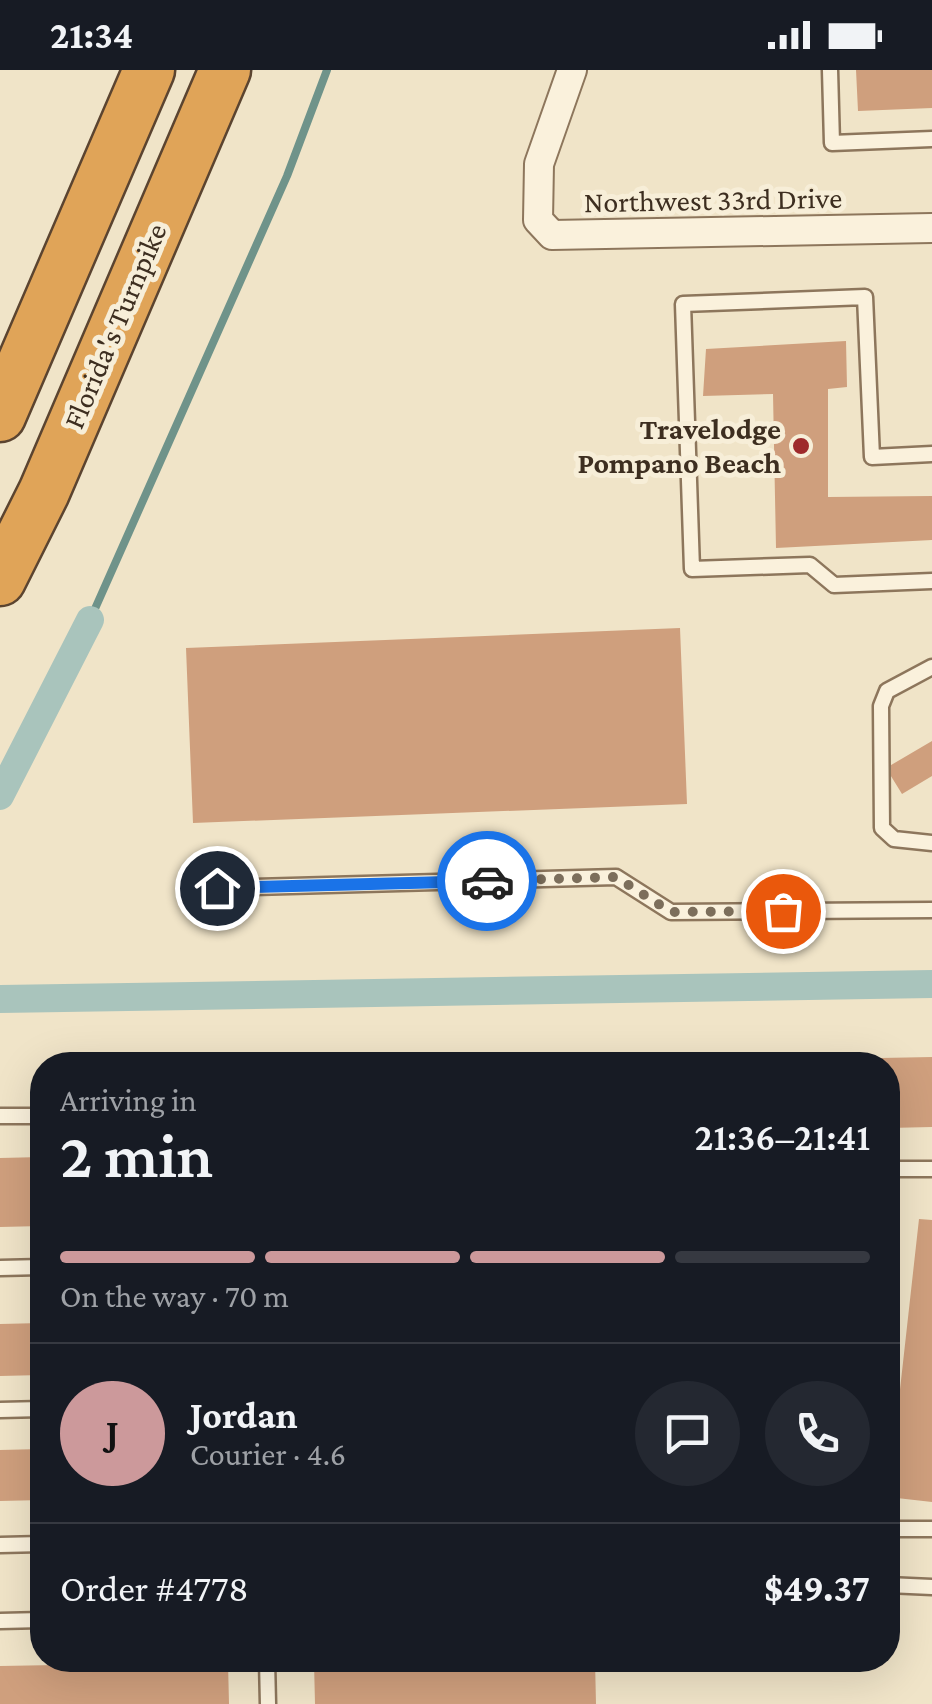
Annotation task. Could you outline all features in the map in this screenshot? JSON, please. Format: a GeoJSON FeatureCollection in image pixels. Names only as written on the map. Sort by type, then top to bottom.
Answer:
{"type":"FeatureCollection","features":[{"type":"Feature","properties":{"kind":"highway"},"geometry":{"type":"LineString","coordinates":[[0,416],[149,70]]}},
{"type":"Feature","properties":{"kind":"highway","name":"Florida's Turnpike"},"geometry":{"type":"LineString","coordinates":[[0,580],[44,492],[224,70]]}},
{"type":"Feature","properties":{"kind":"street","name":"Northwest 33rd Drive"},"geometry":{"type":"LineString","coordinates":[[572,70],[538,164],[538,220],[552,235],[932,228]]}},
{"type":"Feature","properties":{"kind":"lane"},"geometry":{"type":"LineString","coordinates":[[830,70],[832,143],[932,139]]}},
{"type":"Feature","properties":{"kind":"lane"},"geometry":{"type":"LineString","coordinates":[[932,454],[872,457],[864,297],[684,304],[692,569],[810,565],[834,585],[932,581]]}},
{"type":"Feature","properties":{"kind":"lane"},"geometry":{"type":"LineString","coordinates":[[932,666],[887,692],[881,724],[882,828],[894,840],[932,842]]}},
{"type":"Feature","properties":{"kind":"lane"},"geometry":{"type":"LineString","coordinates":[[217,888],[616,877],[671,912],[932,910]]}},
{"type":"Feature","properties":{"kind":"lane"},"geometry":{"type":"LineString","coordinates":[[0,1116],[30,1116]]}},
{"type":"Feature","properties":{"kind":"lane"},"geometry":{"type":"LineString","coordinates":[[900,1169],[932,1169]]}},
{"type":"Feature","properties":{"kind":"lane"},"geometry":{"type":"LineString","coordinates":[[0,1268],[30,1267]]}},
{"type":"Feature","properties":{"kind":"lane"},"geometry":{"type":"LineString","coordinates":[[0,1410],[30,1409]]}},
{"type":"Feature","properties":{"kind":"lane"},"geometry":{"type":"LineString","coordinates":[[900,1529],[932,1529]]}},
{"type":"Feature","properties":{"kind":"lane"},"geometry":{"type":"LineString","coordinates":[[0,1545],[30,1544]]}},
{"type":"Feature","properties":{"kind":"lane"},"geometry":{"type":"LineString","coordinates":[[900,1586],[932,1588]]}},
{"type":"Feature","properties":{"kind":"lane"},"geometry":{"type":"LineString","coordinates":[[0,1620],[30,1620]]}},
{"type":"Feature","properties":{"kind":"lane"},"geometry":{"type":"LineString","coordinates":[[267,1672],[268,1704]]}},
{"type":"Feature","properties":{"kind":"building"},"geometry":{"type":"Polygon","coordinates":[[[856,70],[932,70],[932,108],[858,111],[856,70]]]}},
{"type":"Feature","properties":{"kind":"building","name":"Travelodge Pompano Beach"},"geometry":{"type":"Polygon","coordinates":[[[846,341],[847,387],[828,389],[828,497],[932,496],[932,540],[776,548],[773,394],[703,396],[706,349],[846,341]]]}},
{"type":"Feature","properties":{"kind":"building"},"geometry":{"type":"Polygon","coordinates":[[[680,628],[687,804],[193,823],[186,648],[680,628]]]}},
{"type":"Feature","properties":{"kind":"building"},"geometry":{"type":"Polygon","coordinates":[[[932,741],[932,776],[902,794],[886,768],[932,741]]]}},
{"type":"Feature","properties":{"kind":"building"},"geometry":{"type":"Polygon","coordinates":[[[932,1057],[932,1127],[900,1128],[900,1058],[932,1057]]]}},
{"type":"Feature","properties":{"kind":"building"},"geometry":{"type":"Polygon","coordinates":[[[30,1157],[30,1226],[0,1227],[0,1158],[30,1157]]]}},
{"type":"Feature","properties":{"kind":"building"},"geometry":{"type":"Polygon","coordinates":[[[919,1219],[932,1220],[932,1502],[900,1498],[900,1389],[919,1219]]]}},
{"type":"Feature","properties":{"kind":"building"},"geometry":{"type":"Polygon","coordinates":[[[30,1323],[30,1375],[0,1376],[0,1324],[30,1323]]]}},
{"type":"Feature","properties":{"kind":"building"},"geometry":{"type":"Polygon","coordinates":[[[30,1449],[30,1500],[0,1501],[0,1450],[30,1449]]]}},
{"type":"Feature","properties":{"kind":"building"},"geometry":{"type":"Polygon","coordinates":[[[30,1665],[30,1672],[228,1672],[229,1704],[0,1704],[0,1666],[30,1665]]]}},
{"type":"Feature","properties":{"kind":"building"},"geometry":{"type":"Polygon","coordinates":[[[314,1672],[595,1672],[596,1704],[315,1704],[314,1672]]]}},
{"type":"Feature","properties":{"kind":"waterway"},"geometry":{"type":"LineString","coordinates":[[90,620],[287,176],[327,70]]}},
{"type":"Feature","properties":{"kind":"waterway"},"geometry":{"type":"LineString","coordinates":[[0,796],[90,620]]}},
{"type":"Feature","properties":{"kind":"waterway"},"geometry":{"type":"LineString","coordinates":[[0,999],[932,984]]}},
{"type":"Feature","properties":{"kind":"way so far"},"geometry":{"type":"LineString","coordinates":[[487,881],[616,877],[671,912],[783,911]]}},
{"type":"Feature","properties":{"kind":"place","name":"Travelodge Pompano Beach"},"geometry":{"type":"Point","coordinates":[801,446]}},
{"type":"Feature","properties":{"kind":"route"},"geometry":{"type":"LineString","coordinates":[[217,888],[487,881]]}}]}
